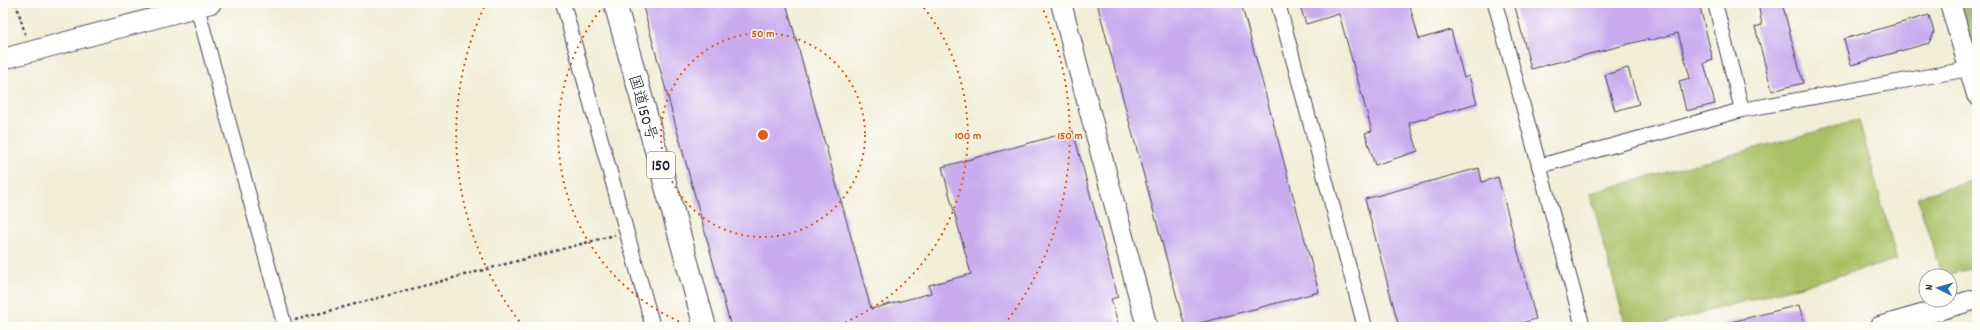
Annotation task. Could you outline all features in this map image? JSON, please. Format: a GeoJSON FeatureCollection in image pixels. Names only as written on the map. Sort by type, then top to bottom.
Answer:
{"type":"FeatureCollection","features":[{"type":"Feature","properties":{"kind":"highway","name":"国道150号"},"geometry":{"type":"LineString","coordinates":[[615,3],[705,327]]}},
{"type":"Feature","properties":{"kind":"street"},"geometry":{"type":"LineString","coordinates":[[563,3],[653,327]]}},
{"type":"Feature","properties":{"kind":"street"},"geometry":{"type":"LineString","coordinates":[[1061,3],[1148,327]]}},
{"type":"Feature","properties":{"kind":"street"},"geometry":{"type":"LineString","coordinates":[[1278,3],[1365,327]]}},
{"type":"Feature","properties":{"kind":"street"},"geometry":{"type":"LineString","coordinates":[[1495,3],[1583,327]]}},
{"type":"Feature","properties":{"kind":"street"},"geometry":{"type":"LineString","coordinates":[[1715,3],[1742,110]]}},
{"type":"Feature","properties":{"kind":"street"},"geometry":{"type":"LineString","coordinates":[[1950,3],[1977,95]]}},
{"type":"Feature","properties":{"kind":"street"},"geometry":{"type":"LineString","coordinates":[[3,59],[201,4],[284,325]]}},
{"type":"Feature","properties":{"kind":"street"},"geometry":{"type":"LineString","coordinates":[[1539,166],[1742,110],[1969,69]]}},
{"type":"Feature","properties":{"kind":"street"},"geometry":{"type":"LineString","coordinates":[[1879,327],[1977,299]]}},
{"type":"Feature","properties":{"kind":"path"},"geometry":{"type":"LineString","coordinates":[[16,3],[29,51]]}},
{"type":"Feature","properties":{"kind":"path"},"geometry":{"type":"LineString","coordinates":[[284,325],[626,233]]}},
{"type":"Feature","properties":{"kind":"green space"},"geometry":{"type":"Polygon","coordinates":[[[1957,3],[1977,3],[1977,73],[1957,3]]]}},
{"type":"Feature","properties":{"kind":"green space"},"geometry":{"type":"Polygon","coordinates":[[[1859,120],[1897,260],[1650,327],[1626,327],[1590,193],[1859,120]]]}},
{"type":"Feature","properties":{"kind":"green space"},"geometry":{"type":"Polygon","coordinates":[[[1975,180],[1977,186],[1977,267],[1958,272],[1958,268],[1939,268],[1917,197],[1975,180]]]}},
{"type":"Feature","properties":{"kind":"building"},"geometry":{"type":"Polygon","coordinates":[[[642,3],[786,3],[871,309],[931,293],[929,285],[971,274],[942,167],[1073,131],[1118,297],[1111,299],[1119,327],[731,327],[642,3]]]}},
{"type":"Feature","properties":{"kind":"building"},"geometry":{"type":"Polygon","coordinates":[[[1097,3],[1241,3],[1319,292],[1185,327],[1097,3]]]}},
{"type":"Feature","properties":{"kind":"building"},"geometry":{"type":"Polygon","coordinates":[[[1299,3],[1409,3],[1419,39],[1451,30],[1464,78],[1469,76],[1477,103],[1409,123],[1418,151],[1375,165],[1365,133],[1372,131],[1339,14],[1306,24],[1299,3]]]}},
{"type":"Feature","properties":{"kind":"building"},"geometry":{"type":"Polygon","coordinates":[[[1514,3],[1699,3],[1713,60],[1704,63],[1715,104],[1686,111],[1679,81],[1690,78],[1678,33],[1648,41],[1648,39],[1531,69],[1514,3]]]}},
{"type":"Feature","properties":{"kind":"building"},"geometry":{"type":"Polygon","coordinates":[[[1758,3],[1782,3],[1803,83],[1772,91],[1755,27],[1762,25],[1758,3]]]}},
{"type":"Feature","properties":{"kind":"building"},"geometry":{"type":"Polygon","coordinates":[[[1929,15],[1934,32],[1929,43],[1851,65],[1844,39],[1929,15]]]}},
{"type":"Feature","properties":{"kind":"building"},"geometry":{"type":"Polygon","coordinates":[[[1628,68],[1639,104],[1615,111],[1605,75],[1628,68]]]}},
{"type":"Feature","properties":{"kind":"building"},"geometry":{"type":"Polygon","coordinates":[[[1479,168],[1482,182],[1498,177],[1536,319],[1518,324],[1519,327],[1399,327],[1365,199],[1479,168]]]}},
{"type":"Feature","properties":{"kind":"building"},"geometry":{"type":"Polygon","coordinates":[[[1799,305],[1805,327],[1728,327],[1727,323],[1799,305]]]}}]}
